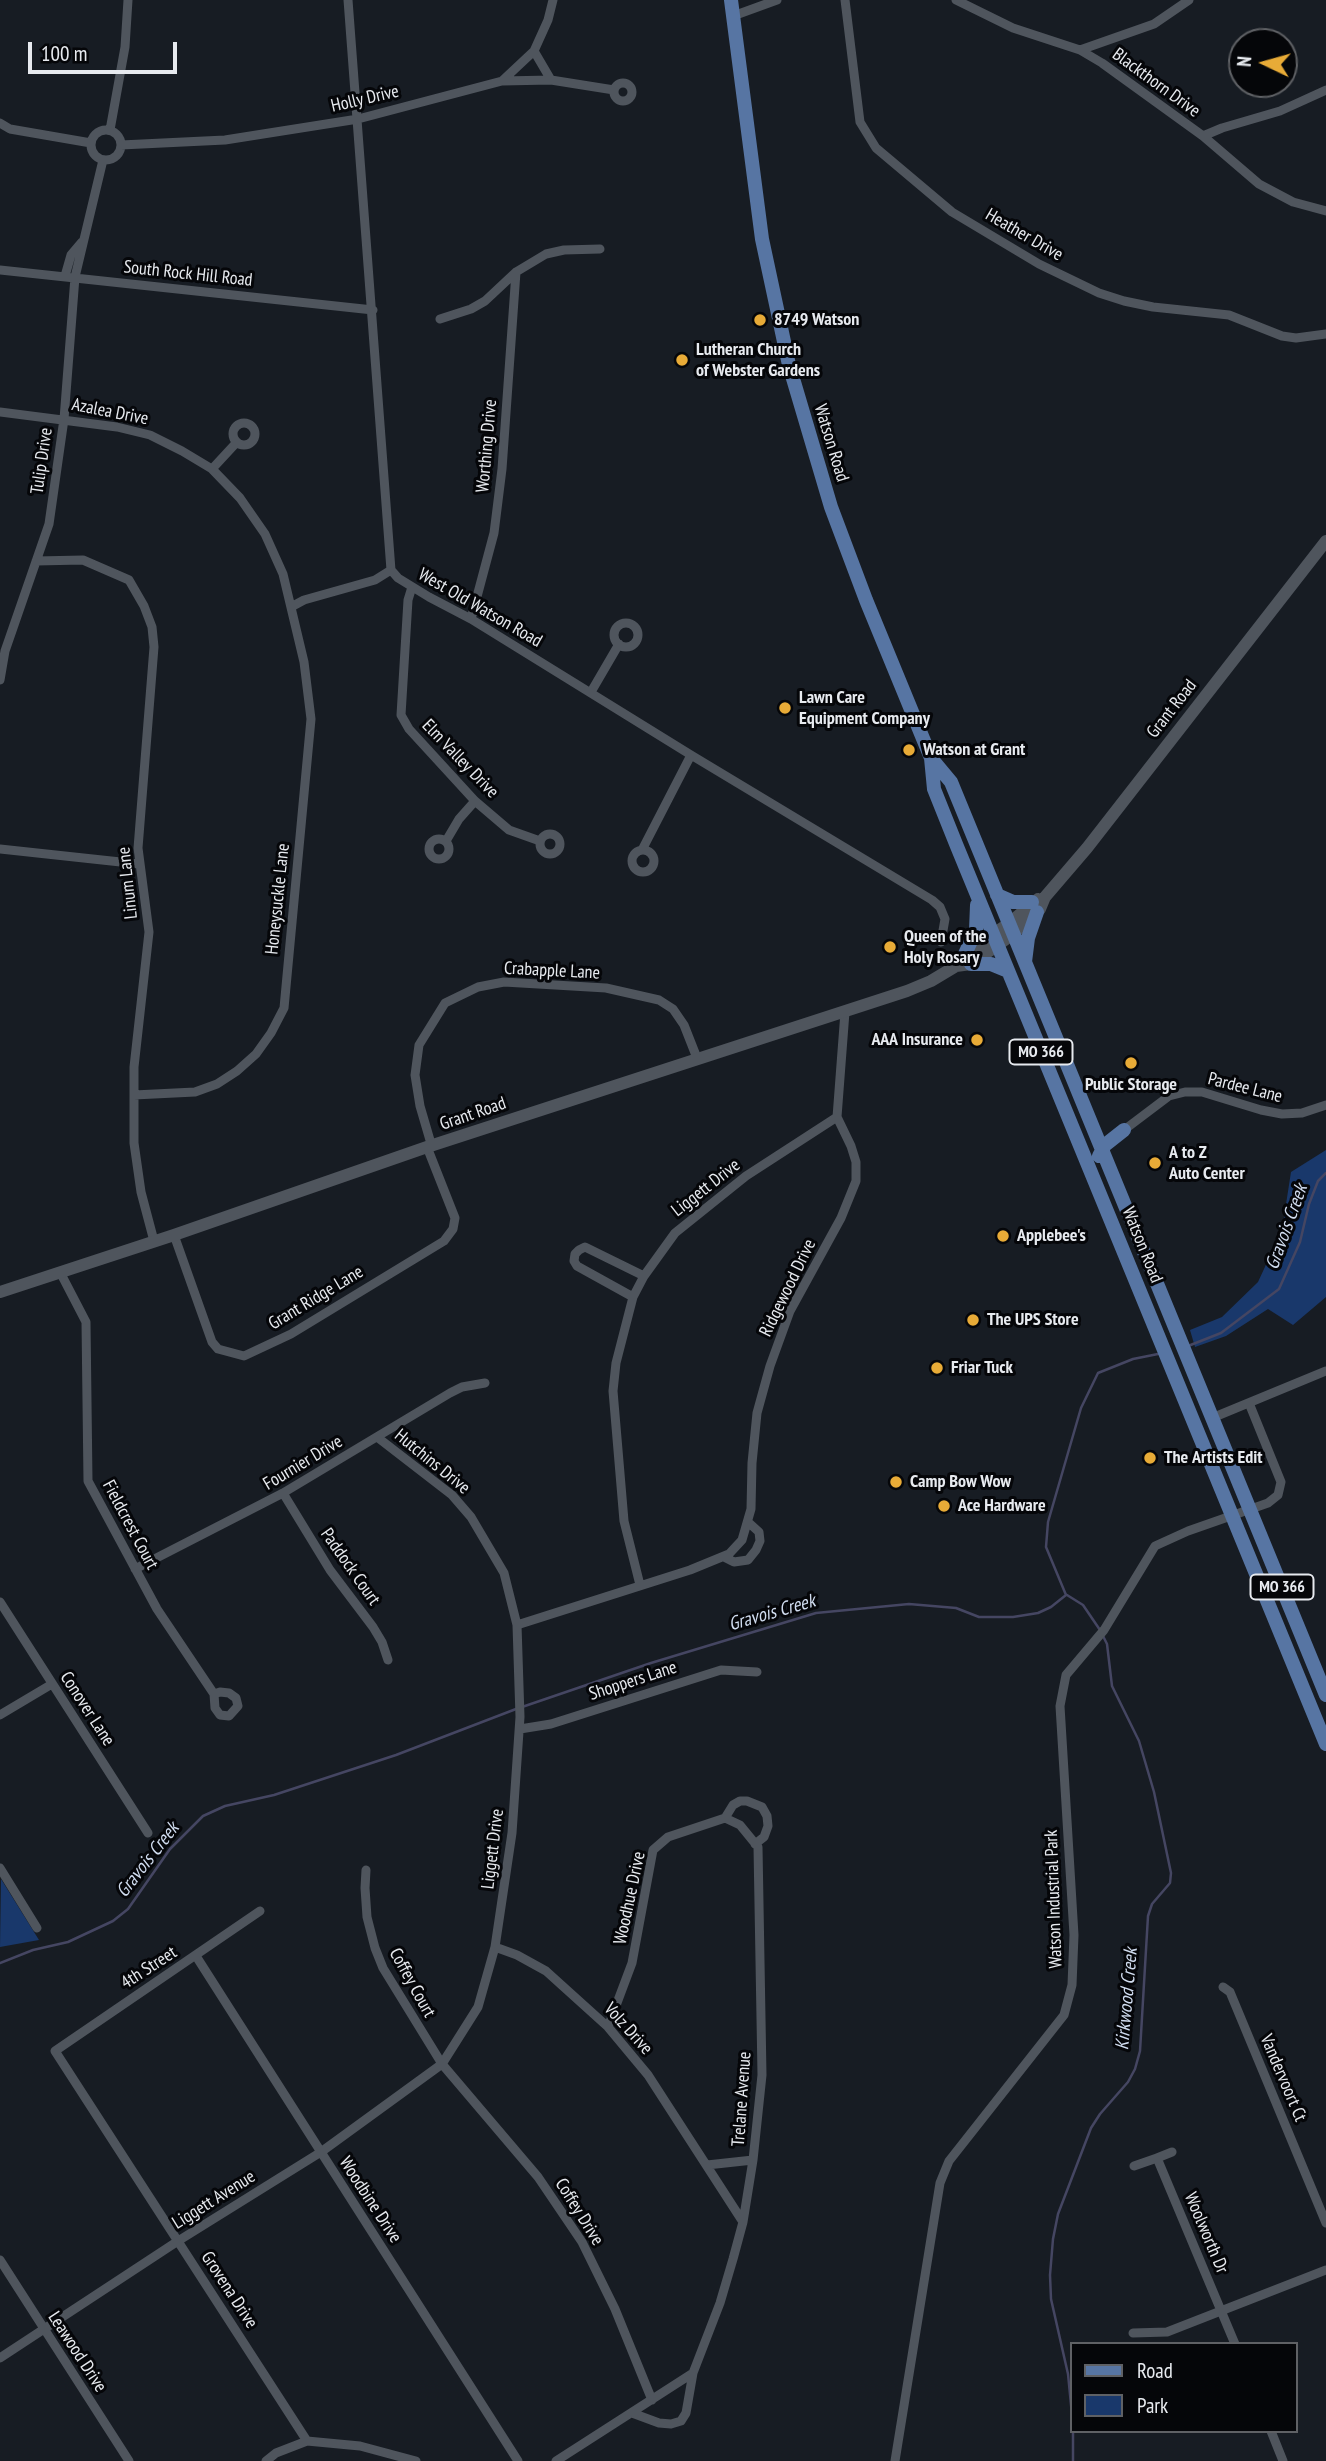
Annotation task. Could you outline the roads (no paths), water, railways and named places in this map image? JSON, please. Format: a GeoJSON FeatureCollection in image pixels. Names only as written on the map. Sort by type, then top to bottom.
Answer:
{"type":"FeatureCollection","features":[{"type":"Feature","properties":{"kind":"main road","name":"Watson Road"},"geometry":{"type":"LineString","coordinates":[[731,0],[762,239],[798,398],[842,538],[931,758],[934,789],[977,897],[1008,971],[1179,1337],[1326,1695]]}},
{"type":"Feature","properties":{"kind":"main road","name":"Watson Road"},"geometry":{"type":"LineString","coordinates":[[931,758],[951,782],[1093,1130],[1099,1163],[1161,1344],[1326,1744]]}},
{"type":"Feature","properties":{"kind":"main road"},"geometry":{"type":"LineString","coordinates":[[997,895],[1013,902],[1038,904],[1024,963]]}},
{"type":"Feature","properties":{"kind":"main road"},"geometry":{"type":"LineString","coordinates":[[977,897],[976,930],[964,961],[991,964],[1008,971]]}},
{"type":"Feature","properties":{"kind":"main road"},"geometry":{"type":"LineString","coordinates":[[1093,1130],[1124,1130]]}},
{"type":"Feature","properties":{"kind":"main road"},"geometry":{"type":"LineString","coordinates":[[1099,1163],[1124,1130]]}},
{"type":"Feature","properties":{"kind":"street"},"geometry":{"type":"LineString","coordinates":[[110,130],[125,47],[128,0]]}},
{"type":"Feature","properties":{"kind":"street","name":"West Old Watson Road"},"geometry":{"type":"LineString","coordinates":[[348,0],[391,570],[412,587],[471,619],[932,900],[940,907],[945,919],[941,942]]}},
{"type":"Feature","properties":{"kind":"street"},"geometry":{"type":"LineString","coordinates":[[502,81],[534,51],[546,26],[553,0]]}},
{"type":"Feature","properties":{"kind":"street"},"geometry":{"type":"LineString","coordinates":[[733,16],[777,0]]}},
{"type":"Feature","properties":{"kind":"street","name":"Heather Drive"},"geometry":{"type":"LineString","coordinates":[[845,0],[860,121],[876,148],[953,212],[1039,264],[1124,302],[1229,315],[1282,336],[1296,338],[1326,334]]}},
{"type":"Feature","properties":{"kind":"street","name":"Blackthorn Drive"},"geometry":{"type":"LineString","coordinates":[[956,0],[1013,28],[1080,50],[1203,136],[1259,184],[1293,202],[1326,211]]}},
{"type":"Feature","properties":{"kind":"street"},"geometry":{"type":"LineString","coordinates":[[1080,50],[1154,24],[1189,0]]}},
{"type":"Feature","properties":{"kind":"street"},"geometry":{"type":"LineString","coordinates":[[534,51],[551,80]]}},
{"type":"Feature","properties":{"kind":"street","name":"Holly Drive"},"geometry":{"type":"LineString","coordinates":[[121,145],[225,140],[358,119],[502,81],[551,80],[614,90]]}},
{"type":"Feature","properties":{"kind":"street"},"geometry":{"type":"LineString","coordinates":[[1203,136],[1280,111],[1326,90]]}},
{"type":"Feature","properties":{"kind":"street"},"geometry":{"type":"LineString","coordinates":[[0,124],[10,129],[91,143]]}},
{"type":"Feature","properties":{"kind":"street"},"geometry":{"type":"LineString","coordinates":[[110,130],[118,136],[121,145],[114,158],[103,160],[92,152],[91,143],[95,134],[110,130]]}},
{"type":"Feature","properties":{"kind":"street","name":"Tulip Drive"},"geometry":{"type":"LineString","coordinates":[[0,680],[5,651],[49,524],[64,419],[70,277],[83,241],[103,160]]}},
{"type":"Feature","properties":{"kind":"street"},"geometry":{"type":"LineString","coordinates":[[440,319],[471,309],[485,301],[516,272],[546,254],[564,250],[600,249]]}},
{"type":"Feature","properties":{"kind":"street","name":"South Rock Hill Road"},"geometry":{"type":"LineString","coordinates":[[0,270],[373,310]]}},
{"type":"Feature","properties":{"kind":"street","name":"Worthing Drive"},"geometry":{"type":"LineString","coordinates":[[471,619],[494,533],[502,469],[516,272]]}},
{"type":"Feature","properties":{"kind":"street","name":"Azalea Drive"},"geometry":{"type":"LineString","coordinates":[[0,412],[117,427],[150,435],[212,469],[240,498],[265,534],[283,574],[291,607]]}},
{"type":"Feature","properties":{"kind":"street"},"geometry":{"type":"LineString","coordinates":[[212,469],[237,442]]}},
{"type":"Feature","properties":{"kind":"street","name":"Grant Road"},"geometry":{"type":"LineString","coordinates":[[0,1292],[696,1058],[845,1012],[919,986],[964,961],[1010,929],[1038,904],[1087,848],[1326,541]]}},
{"type":"Feature","properties":{"kind":"street","name":"Linum Lane"},"geometry":{"type":"LineString","coordinates":[[36,561],[83,560],[129,580],[152,627],[154,647],[138,848],[149,932],[134,1068],[134,1143],[141,1192],[154,1241]]}},
{"type":"Feature","properties":{"kind":"street"},"geometry":{"type":"LineString","coordinates":[[291,607],[304,600],[375,580],[391,570]]}},
{"type":"Feature","properties":{"kind":"street","name":"Elm Valley Drive"},"geometry":{"type":"LineString","coordinates":[[412,587],[408,600],[401,715],[409,729],[475,802],[509,830],[540,841]]}},
{"type":"Feature","properties":{"kind":"street","name":"Honeysuckle Lane"},"geometry":{"type":"LineString","coordinates":[[134,1096],[195,1092],[217,1084],[256,1054],[284,1008],[311,719],[304,662],[291,607]]}},
{"type":"Feature","properties":{"kind":"street"},"geometry":{"type":"LineString","coordinates":[[591,692],[619,644]]}},
{"type":"Feature","properties":{"kind":"street"},"geometry":{"type":"LineString","coordinates":[[642,850],[691,755]]}},
{"type":"Feature","properties":{"kind":"street"},"geometry":{"type":"LineString","coordinates":[[446,841],[459,819],[475,802]]}},
{"type":"Feature","properties":{"kind":"street"},"geometry":{"type":"LineString","coordinates":[[0,849],[139,864]]}},
{"type":"Feature","properties":{"kind":"street","name":"Crabapple Lane"},"geometry":{"type":"LineString","coordinates":[[429,1147],[415,1075],[419,1045],[445,1003],[478,987],[504,982],[606,988],[659,1000],[673,1009],[684,1025],[696,1058]]}},
{"type":"Feature","properties":{"kind":"street"},"geometry":{"type":"LineString","coordinates":[[837,1117],[845,1012]]}},
{"type":"Feature","properties":{"kind":"street","name":"Pardee Lane"},"geometry":{"type":"LineString","coordinates":[[1124,1130],[1156,1104],[1169,1096],[1185,1092],[1202,1092],[1282,1114],[1302,1113],[1326,1105]]}},
{"type":"Feature","properties":{"kind":"street","name":"Liggett Drive"},"geometry":{"type":"LineString","coordinates":[[640,1585],[624,1521],[613,1391],[615,1363],[633,1297],[644,1276],[675,1233],[746,1176],[837,1117]]}},
{"type":"Feature","properties":{"kind":"street","name":"Ridgewood Drive"},"geometry":{"type":"LineString","coordinates":[[517,1625],[724,1557],[741,1540],[748,1522],[757,1413],[770,1366],[790,1311],[841,1218],[856,1181],[856,1162],[837,1117]]}},
{"type":"Feature","properties":{"kind":"street","name":"Grant Ridge Lane"},"geometry":{"type":"LineString","coordinates":[[174,1235],[212,1342],[218,1349],[244,1356],[291,1334],[444,1241],[453,1229],[455,1219],[429,1147]]}},
{"type":"Feature","properties":{"kind":"street"},"geometry":{"type":"LineString","coordinates":[[633,1297],[577,1266],[574,1261],[575,1254],[585,1247],[644,1276]]}},
{"type":"Feature","properties":{"kind":"street","name":"Fieldcrest Court"},"geometry":{"type":"LineString","coordinates":[[60,1272],[86,1322],[88,1481],[157,1609],[215,1694]]}},
{"type":"Feature","properties":{"kind":"street"},"geometry":{"type":"LineString","coordinates":[[1212,1418],[1326,1371]]}},
{"type":"Feature","properties":{"kind":"street","name":"Fournier Drive"},"geometry":{"type":"LineString","coordinates":[[135,1569],[283,1493],[450,1393],[462,1387],[485,1383]]}},
{"type":"Feature","properties":{"kind":"street","name":"Watson Industrial Park"},"geometry":{"type":"LineString","coordinates":[[895,2461],[940,2183],[949,2161],[1064,2015],[1072,1985],[1074,1935],[1060,1706],[1066,1675],[1104,1630],[1155,1546],[1276,1498],[1281,1482],[1250,1403]]}},
{"type":"Feature","properties":{"kind":"street","name":"Hutchins Drive"},"geometry":{"type":"LineString","coordinates":[[377,1437],[452,1495],[471,1517],[504,1573],[517,1625]]}},
{"type":"Feature","properties":{"kind":"street","name":"Paddock Court"},"geometry":{"type":"LineString","coordinates":[[283,1493],[330,1570],[373,1627],[388,1660]]}},
{"type":"Feature","properties":{"kind":"street","name":"Ridgewood Drive"},"geometry":{"type":"LineString","coordinates":[[724,1557],[734,1562],[748,1560],[756,1550],[760,1541],[759,1532],[748,1522]]}},
{"type":"Feature","properties":{"kind":"street","name":"Conover Lane"},"geometry":{"type":"LineString","coordinates":[[0,1602],[148,1833]]}},
{"type":"Feature","properties":{"kind":"street","name":"Liggett Drive"},"geometry":{"type":"LineString","coordinates":[[442,2064],[478,2007],[495,1947],[512,1833],[520,1729],[517,1625]]}},
{"type":"Feature","properties":{"kind":"street","name":"Shoppers Lane"},"geometry":{"type":"LineString","coordinates":[[520,1729],[551,1724],[721,1670],[757,1672]]}},
{"type":"Feature","properties":{"kind":"street"},"geometry":{"type":"LineString","coordinates":[[0,1715],[52,1684]]}},
{"type":"Feature","properties":{"kind":"street","name":"Woodhue Drive"},"geometry":{"type":"LineString","coordinates":[[608,2027],[632,1963],[653,1850],[668,1837],[725,1818],[733,1805],[740,1801],[762,1807],[767,1815],[768,1826],[764,1837],[755,1844]]}},
{"type":"Feature","properties":{"kind":"street"},"geometry":{"type":"LineString","coordinates":[[725,1818],[740,1825],[755,1844]]}},
{"type":"Feature","properties":{"kind":"street","name":"Trelane Avenue"},"geometry":{"type":"LineString","coordinates":[[632,2413],[659,2423],[671,2424],[681,2421],[687,2413],[693,2373],[720,2303],[743,2222],[762,2075],[758,1847],[755,1844]]}},
{"type":"Feature","properties":{"kind":"street"},"geometry":{"type":"LineString","coordinates":[[0,1868],[37,1928]]}},
{"type":"Feature","properties":{"kind":"street","name":"Coffey Court"},"geometry":{"type":"LineString","coordinates":[[366,1870],[367,1917],[375,1948],[396,1990],[442,2064]]}},
{"type":"Feature","properties":{"kind":"street","name":"4th Street"},"geometry":{"type":"LineString","coordinates":[[55,2051],[260,1911]]}},
{"type":"Feature","properties":{"kind":"street","name":"Volz Drive"},"geometry":{"type":"LineString","coordinates":[[495,1947],[517,1955],[546,1971],[608,2027],[648,2075],[743,2222]]}},
{"type":"Feature","properties":{"kind":"street","name":"Woodbine Drive"},"geometry":{"type":"LineString","coordinates":[[196,1956],[518,2461]]}},
{"type":"Feature","properties":{"kind":"street","name":"Vandervoort Ct"},"geometry":{"type":"LineString","coordinates":[[1223,1987],[1230,1992],[1326,2223]]}},
{"type":"Feature","properties":{"kind":"street","name":"Grovena Drive"},"geometry":{"type":"LineString","coordinates":[[55,2051],[307,2441]]}},
{"type":"Feature","properties":{"kind":"street","name":"Liggett Avenue"},"geometry":{"type":"LineString","coordinates":[[0,2358],[178,2241],[321,2152],[442,2064]]}},
{"type":"Feature","properties":{"kind":"street","name":"Coffey Drive"},"geometry":{"type":"LineString","coordinates":[[442,2064],[538,2177],[582,2242],[615,2309],[652,2400]]}},
{"type":"Feature","properties":{"kind":"street"},"geometry":{"type":"LineString","coordinates":[[1134,2166],[1172,2152]]}},
{"type":"Feature","properties":{"kind":"street","name":"Woolworth Dr"},"geometry":{"type":"LineString","coordinates":[[1157,2158],[1234,2342]]}},
{"type":"Feature","properties":{"kind":"street"},"geometry":{"type":"LineString","coordinates":[[707,2165],[753,2160]]}},
{"type":"Feature","properties":{"kind":"street","name":"Leawood Drive"},"geometry":{"type":"LineString","coordinates":[[0,2260],[129,2461]]}},
{"type":"Feature","properties":{"kind":"street"},"geometry":{"type":"LineString","coordinates":[[1133,2333],[1167,2332],[1326,2270]]}},
{"type":"Feature","properties":{"kind":"street"},"geometry":{"type":"LineString","coordinates":[[556,2461],[693,2373]]}},
{"type":"Feature","properties":{"kind":"street"},"geometry":{"type":"LineString","coordinates":[[1272,2433],[1283,2461]]}},
{"type":"Feature","properties":{"kind":"street"},"geometry":{"type":"LineString","coordinates":[[266,2461],[276,2452],[307,2441],[360,2446],[416,2461]]}},
{"type":"Feature","properties":{"kind":"waterway","name":"Gravois Creek"},"geometry":{"type":"LineString","coordinates":[[1188,1346],[1221,1333],[1279,1289],[1300,1242],[1309,1204],[1318,1181],[1326,1173]]}},
{"type":"Feature","properties":{"kind":"waterway","name":"Gravois Creek"},"geometry":{"type":"LineString","coordinates":[[522,1707],[651,1663],[816,1613],[909,1604],[956,1608],[979,1617],[1013,1617],[1038,1613],[1051,1607],[1066,1595],[1046,1547],[1048,1522],[1081,1408],[1098,1373],[1133,1359],[1158,1354]]}},
{"type":"Feature","properties":{"kind":"waterway","name":"Kirkwood Creek"},"geometry":{"type":"LineString","coordinates":[[1067,1595],[1083,1605],[1100,1630]]}},
{"type":"Feature","properties":{"kind":"waterway","name":"Kirkwood Creek"},"geometry":{"type":"LineString","coordinates":[[1070,2394],[1051,2299],[1053,2239],[1058,2214],[1091,2128],[1128,2082],[1135,2069],[1140,2051],[1148,1916],[1152,1904],[1170,1883],[1171,1873],[1154,1792],[1139,1741],[1112,1686],[1107,1644],[1103,1636]]}},
{"type":"Feature","properties":{"kind":"waterway","name":"Gravois Creek"},"geometry":{"type":"LineString","coordinates":[[0,1963],[33,1950],[68,1942],[113,1921],[128,1909],[170,1849],[203,1816],[225,1806],[274,1795],[396,1755],[516,1709]]}},
{"type":"Feature","properties":{"kind":"waterway","name":"Kirkwood Creek"},"geometry":{"type":"LineString","coordinates":[[1073,2433],[1073,2461]]}},
{"type":"Feature","properties":{"kind":"place","name":"8749 Watson"},"geometry":{"type":"Point","coordinates":[760,320]}},
{"type":"Feature","properties":{"kind":"place","name":"Lutheran Church of Webster Gardens"},"geometry":{"type":"Point","coordinates":[682,360]}},
{"type":"Feature","properties":{"kind":"place","name":"Lawn Care Equipment Company"},"geometry":{"type":"Point","coordinates":[785,708]}},
{"type":"Feature","properties":{"kind":"place","name":"Watson at Grant"},"geometry":{"type":"Point","coordinates":[909,750]}},
{"type":"Feature","properties":{"kind":"place","name":"Queen of the Holy Rosary"},"geometry":{"type":"Point","coordinates":[890,947]}},
{"type":"Feature","properties":{"kind":"place","name":"AAA Insurance"},"geometry":{"type":"Point","coordinates":[977,1040]}},
{"type":"Feature","properties":{"kind":"place","name":"Public Storage"},"geometry":{"type":"Point","coordinates":[1131,1063]}},
{"type":"Feature","properties":{"kind":"place","name":"A to Z Auto Center"},"geometry":{"type":"Point","coordinates":[1155,1163]}},
{"type":"Feature","properties":{"kind":"place","name":"Applebee's"},"geometry":{"type":"Point","coordinates":[1003,1236]}},
{"type":"Feature","properties":{"kind":"place","name":"The UPS Store"},"geometry":{"type":"Point","coordinates":[973,1320]}},
{"type":"Feature","properties":{"kind":"place","name":"Friar Tuck"},"geometry":{"type":"Point","coordinates":[937,1368]}},
{"type":"Feature","properties":{"kind":"place","name":"The Artists Edit"},"geometry":{"type":"Point","coordinates":[1150,1458]}},
{"type":"Feature","properties":{"kind":"place","name":"Camp Bow Wow"},"geometry":{"type":"Point","coordinates":[896,1482]}},
{"type":"Feature","properties":{"kind":"place","name":"Ace Hardware"},"geometry":{"type":"Point","coordinates":[944,1506]}}]}
